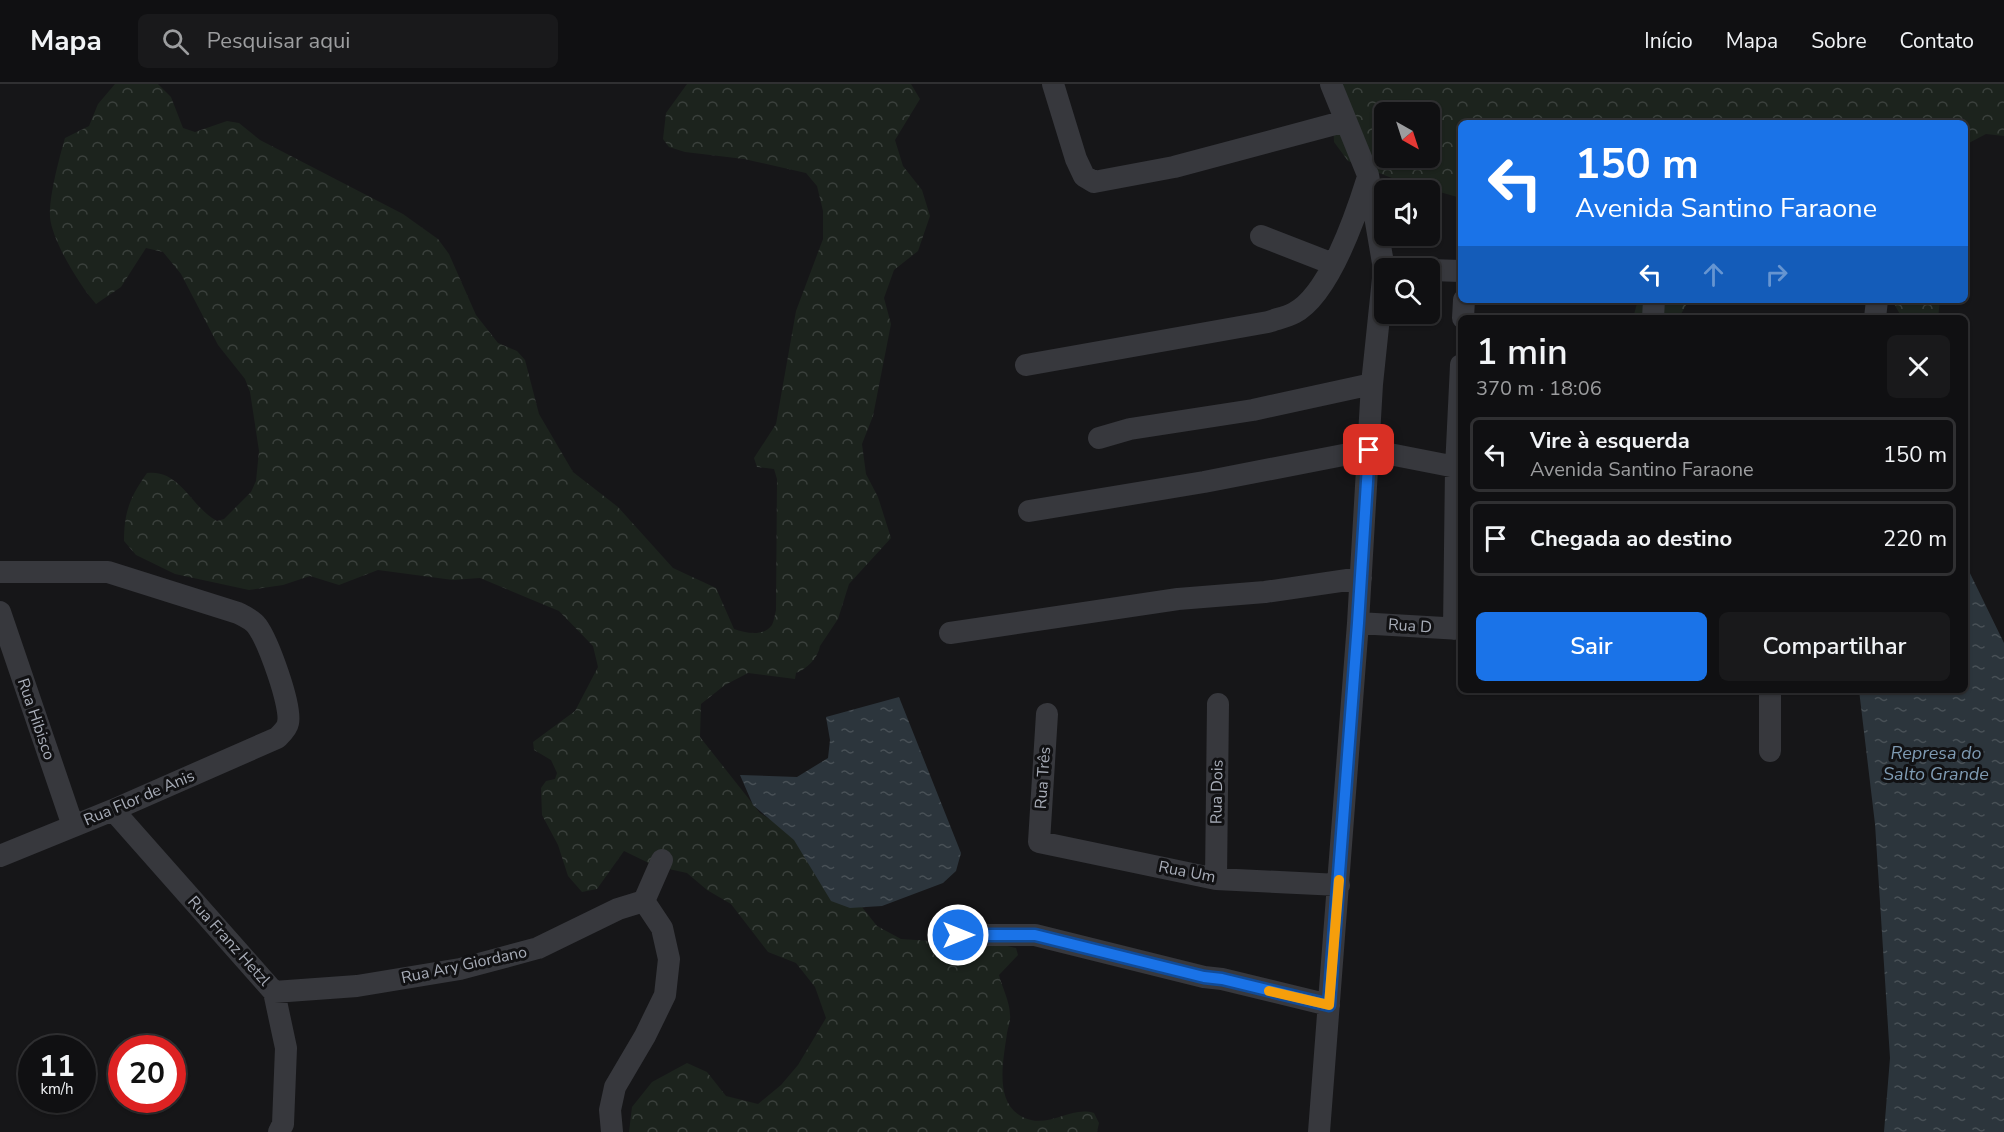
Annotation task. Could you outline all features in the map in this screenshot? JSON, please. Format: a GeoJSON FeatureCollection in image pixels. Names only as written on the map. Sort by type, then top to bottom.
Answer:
{"type":"FeatureCollection","features":[{"type":"Feature","properties":{"kind":"street"},"geometry":{"type":"LineString","coordinates":[[1053,84],[1076,159],[1084,176],[1094,182],[1174,167],[1346,121]]}},
{"type":"Feature","properties":{"kind":"street"},"geometry":{"type":"LineString","coordinates":[[1331,84],[1368,176],[1382,258]]}},
{"type":"Feature","properties":{"kind":"street"},"geometry":{"type":"LineString","coordinates":[[1026,365],[1268,322],[1295,313],[1316,293],[1333,264],[1354,222],[1368,176]]}},
{"type":"Feature","properties":{"kind":"street"},"geometry":{"type":"LineString","coordinates":[[1261,236],[1333,264]]}},
{"type":"Feature","properties":{"kind":"street"},"geometry":{"type":"LineString","coordinates":[[1440,270],[1458,271]]}},
{"type":"Feature","properties":{"kind":"street"},"geometry":{"type":"LineString","coordinates":[[1319,1132],[1339,885],[1372,384],[1378,324]]}},
{"type":"Feature","properties":{"kind":"street"},"geometry":{"type":"LineString","coordinates":[[1100,438],[1130,429],[1254,410],[1372,384]]}},
{"type":"Feature","properties":{"kind":"street"},"geometry":{"type":"LineString","coordinates":[[1029,511],[1204,482],[1369,450],[1458,468],[1458,630]]}},
{"type":"Feature","properties":{"kind":"street","name":"Rua Flor de Anis"},"geometry":{"type":"LineString","coordinates":[[0,572],[108,572],[238,613],[256,623],[262,634],[289,710],[288,726],[277,738],[0,856]]}},
{"type":"Feature","properties":{"kind":"street"},"geometry":{"type":"LineString","coordinates":[[950,633],[1178,599],[1265,592],[1361,578]]}},
{"type":"Feature","properties":{"kind":"street","name":"Rua Hibisco"},"geometry":{"type":"LineString","coordinates":[[0,612],[73,826]]}},
{"type":"Feature","properties":{"kind":"street","name":"Rua D"},"geometry":{"type":"LineString","coordinates":[[1358,623],[1458,630]]}},
{"type":"Feature","properties":{"kind":"street"},"geometry":{"type":"LineString","coordinates":[[1770,693],[1770,751]]}},
{"type":"Feature","properties":{"kind":"street","name":"Rua Dois"},"geometry":{"type":"LineString","coordinates":[[1216,879],[1218,704]]}},
{"type":"Feature","properties":{"kind":"street","name":"Rua Três"},"geometry":{"type":"LineString","coordinates":[[1039,842],[1047,714]]}},
{"type":"Feature","properties":{"kind":"street","name":"Rua Franz Hetzl"},"geometry":{"type":"LineString","coordinates":[[112,810],[274,992],[286,1048],[283,1124],[279,1132]]}},
{"type":"Feature","properties":{"kind":"street","name":"Rua Um"},"geometry":{"type":"LineString","coordinates":[[1039,842],[1216,879],[1339,885]]}},
{"type":"Feature","properties":{"kind":"street"},"geometry":{"type":"LineString","coordinates":[[612,1132],[610,1110],[615,1087],[645,1036],[665,995],[669,959],[662,928],[644,901],[662,860]]}},
{"type":"Feature","properties":{"kind":"street","name":"Rua Ary Giordano"},"geometry":{"type":"LineString","coordinates":[[274,992],[357,986],[460,969],[538,948],[618,909],[644,901]]}},
{"type":"Feature","properties":{"kind":"street"},"geometry":{"type":"LineString","coordinates":[[958,935],[1035,935],[1329,1005]]}},
{"type":"Feature","properties":{"kind":"green space"},"geometry":{"type":"Polygon","coordinates":[[[115,84],[158,84],[171,97],[183,128],[195,132],[227,121],[239,123],[260,140],[403,214],[438,239],[449,254],[476,315],[498,343],[517,351],[525,360],[539,414],[573,472],[618,507],[673,568],[716,588],[734,629],[759,633],[772,625],[776,610],[777,479],[774,469],[757,467],[754,458],[776,424],[796,311],[823,239],[823,211],[817,186],[806,173],[744,159],[685,152],[669,147],[663,139],[666,113],[687,84],[911,84],[920,99],[895,140],[903,166],[922,190],[930,216],[918,251],[894,270],[884,298],[891,324],[873,416],[862,444],[866,474],[878,497],[891,538],[849,584],[838,619],[820,646],[817,655],[804,669],[796,673],[795,679],[748,673],[725,685],[701,704],[700,737],[760,813],[787,830],[846,887],[877,926],[901,939],[962,943],[985,941],[1016,948],[1018,955],[999,975],[1009,1005],[1010,1017],[1003,1071],[1005,1096],[1010,1106],[1019,1115],[1031,1120],[1047,1120],[1086,1111],[1094,1113],[1099,1123],[1097,1132],[629,1132],[632,1107],[652,1082],[687,1063],[707,1072],[726,1096],[758,1104],[781,1085],[798,1065],[826,1018],[815,987],[796,963],[768,952],[731,904],[707,890],[687,873],[655,866],[624,851],[597,889],[582,892],[568,876],[558,845],[542,815],[541,788],[546,781],[555,779],[557,773],[551,760],[534,750],[533,742],[575,711],[598,667],[593,646],[559,611],[480,578],[453,580],[378,570],[339,585],[310,576],[283,585],[249,590],[175,574],[136,555],[124,541],[129,505],[147,473],[158,473],[177,483],[208,515],[217,521],[224,519],[251,492],[256,481],[259,451],[250,392],[245,379],[218,345],[181,274],[163,252],[146,248],[121,287],[96,304],[75,275],[56,238],[50,208],[65,138],[89,126],[98,104],[115,84]]]}},
{"type":"Feature","properties":{"kind":"green space"},"geometry":{"type":"Polygon","coordinates":[[[1327,84],[2004,84],[2004,136],[1986,134],[1968,143],[1968,120],[1458,120],[1458,197],[1440,192],[1440,180],[1397,180],[1348,161],[1334,142],[1332,99],[1327,84]]]}},
{"type":"Feature","properties":{"kind":"green space"},"geometry":{"type":"Polygon","coordinates":[[[1637,303],[1687,303],[1682,315],[1634,315],[1637,303]]]}},
{"type":"Feature","properties":{"kind":"green space"},"geometry":{"type":"Polygon","coordinates":[[[1894,303],[1940,303],[1938,315],[1900,315],[1894,303]]]}},
{"type":"Feature","properties":{"kind":"water","name":"Represa do Salto Grande"},"geometry":{"type":"Polygon","coordinates":[[[1968,569],[2004,643],[2004,1132],[1884,1132],[1890,1058],[1875,824],[1859,693],[1968,693],[1968,569]]]}},
{"type":"Feature","properties":{"kind":"water"},"geometry":{"type":"Polygon","coordinates":[[[899,697],[961,853],[956,871],[943,883],[882,906],[850,908],[831,901],[794,840],[753,805],[740,775],[797,777],[828,758],[830,740],[826,717],[899,697]]]}},
{"type":"Feature","properties":{"kind":"slow traffic"},"geometry":{"type":"LineString","coordinates":[[1269,991],[1329,1005],[1339,880]]}},
{"type":"Feature","properties":{"kind":"route"},"geometry":{"type":"LineString","coordinates":[[958,935],[1035,935],[1329,1005],[1369,450]]}}]}
